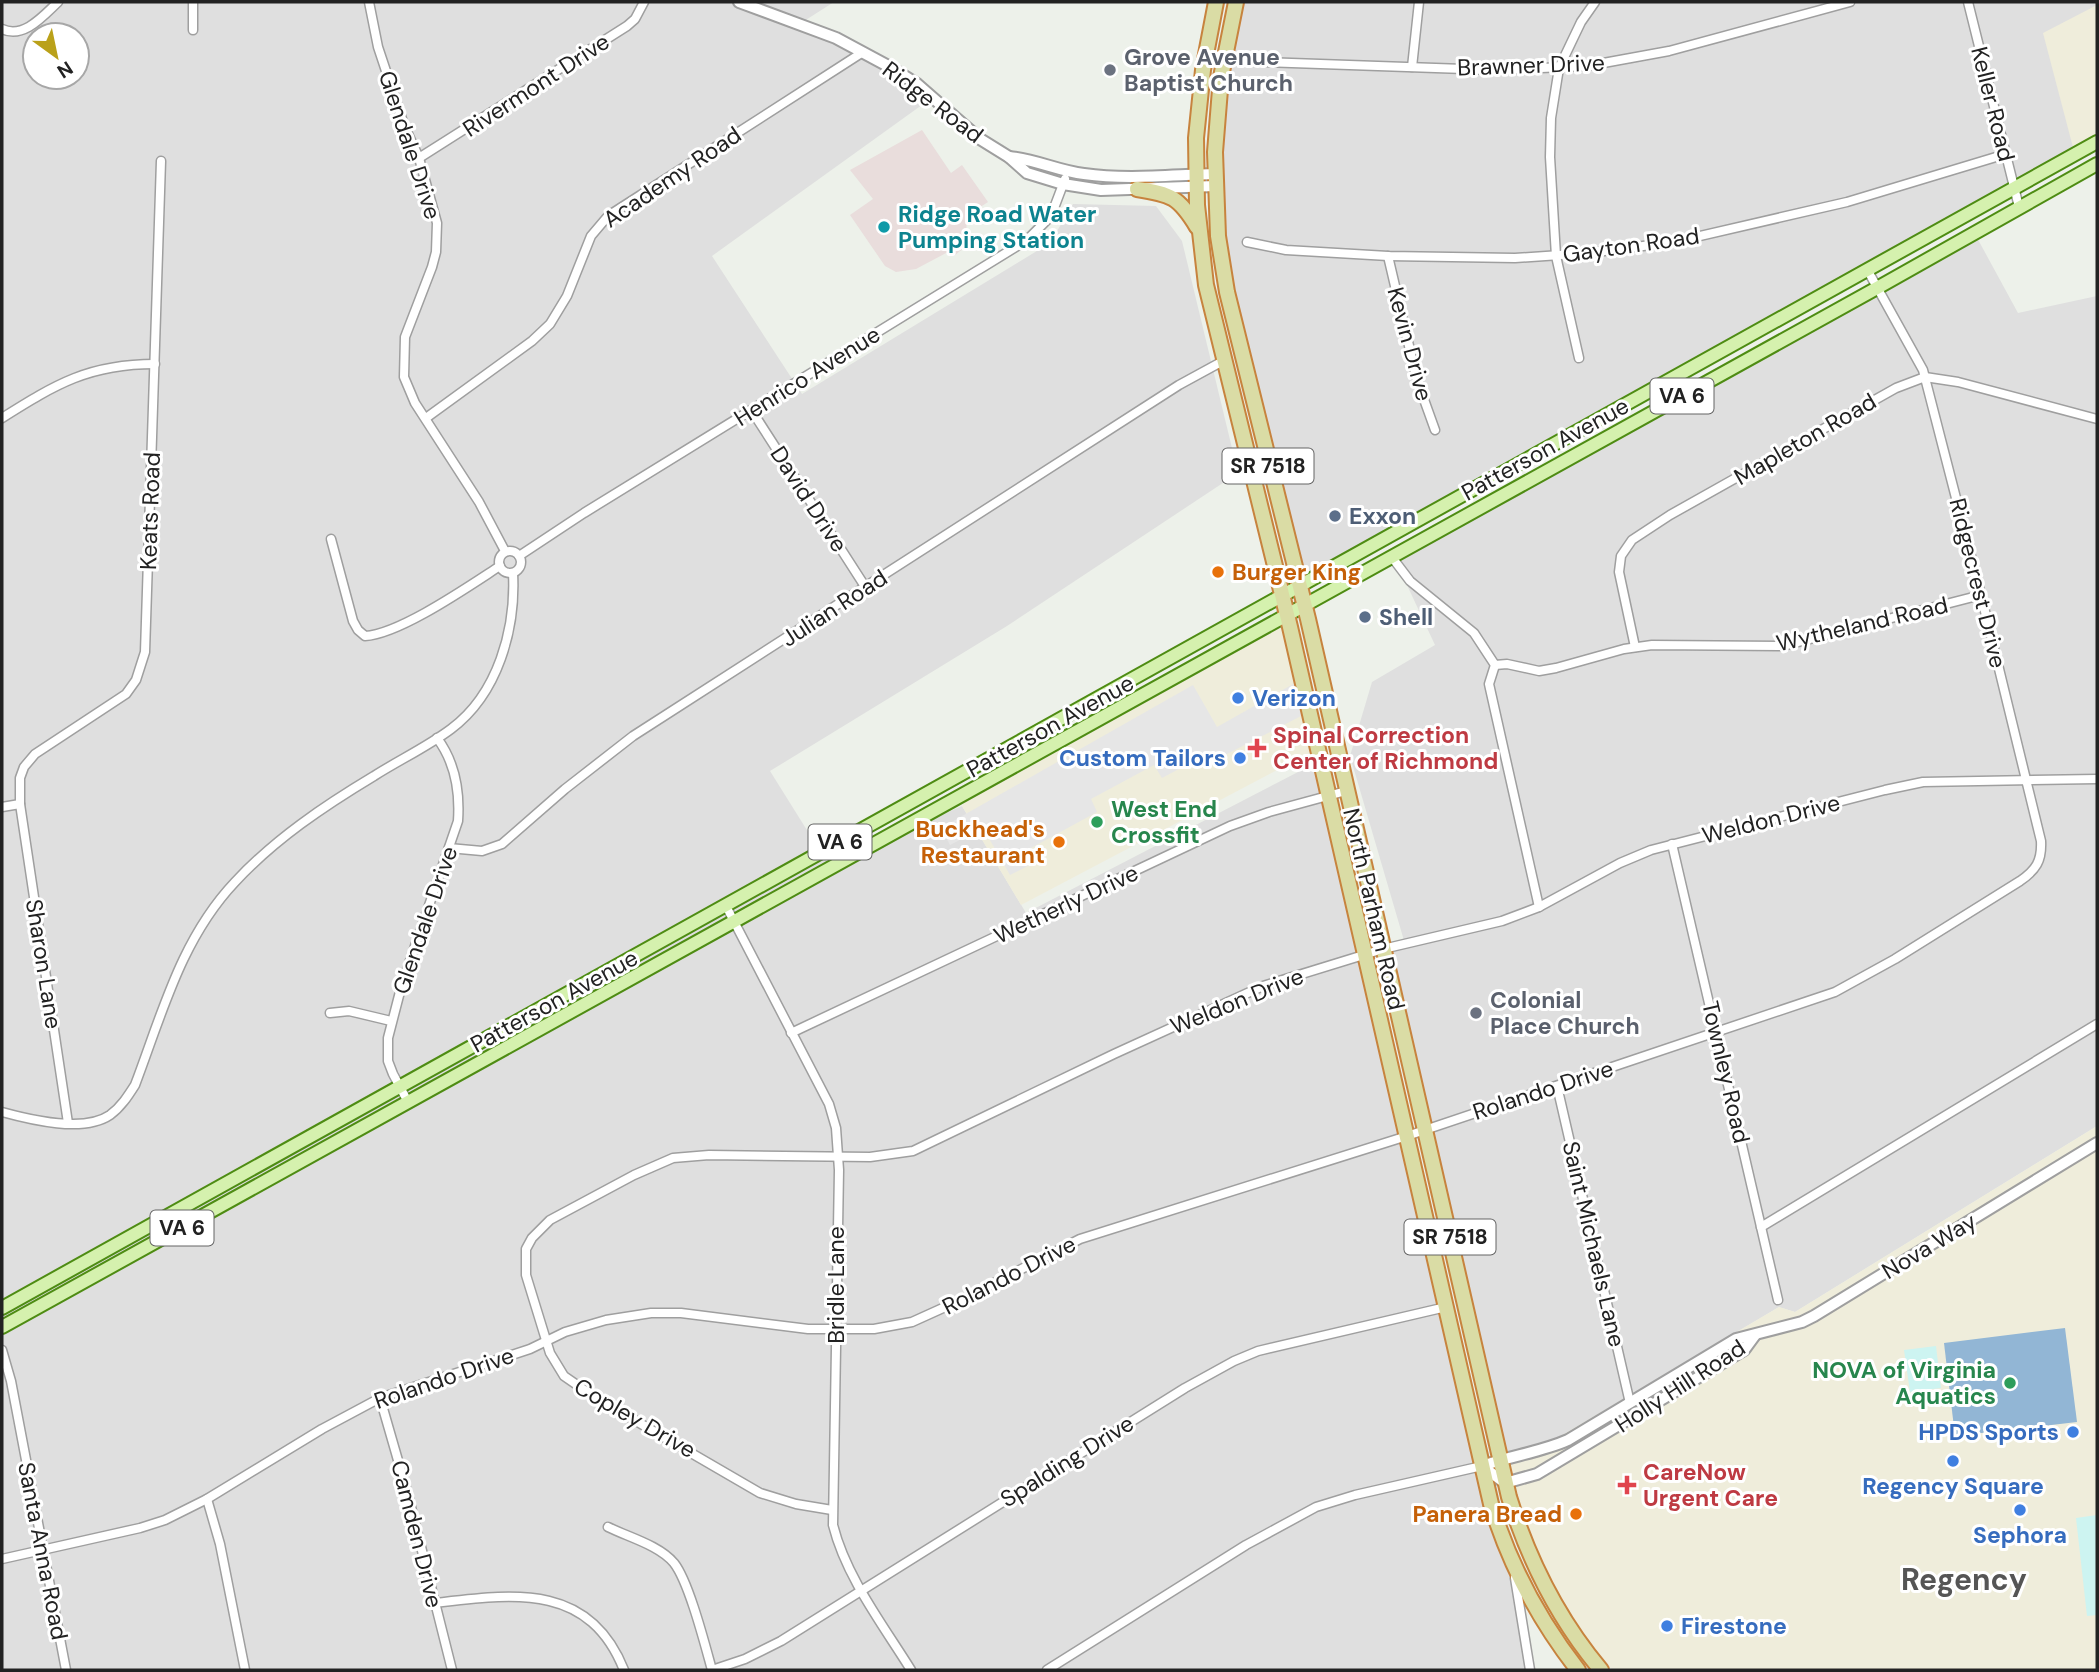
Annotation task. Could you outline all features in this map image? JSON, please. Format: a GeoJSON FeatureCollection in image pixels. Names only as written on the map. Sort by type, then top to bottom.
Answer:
{"type":"FeatureCollection","features":[{"type":"Feature","properties":{"kind":"highway","name":"North Parham Road"},"geometry":{"type":"LineString","coordinates":[[1216,2],[1198,116],[1196,180],[1199,230],[1210,304],[1282,596],[1491,1504],[1512,1564],[1540,1617],[1578,1670]]}},
{"type":"Feature","properties":{"kind":"highway","name":"North Parham Road"},"geometry":{"type":"LineString","coordinates":[[1236,2],[1223,60],[1217,110],[1215,180],[1221,255],[1239,345],[1304,605],[1505,1483],[1539,1577],[1563,1619],[1601,1670]]}},
{"type":"Feature","properties":{"kind":"highway"},"geometry":{"type":"LineString","coordinates":[[1137,189],[1162,192],[1173,197],[1187,211],[1199,230]]}},
{"type":"Feature","properties":{"kind":"highway"},"geometry":{"type":"LineString","coordinates":[[1210,304],[1219,315],[1226,343],[1231,346],[1239,345]]}},
{"type":"Feature","properties":{"kind":"main road","name":"Patterson Avenue"},"geometry":{"type":"LineString","coordinates":[[2,1308],[2097,142]]}},
{"type":"Feature","properties":{"kind":"main road","name":"Patterson Avenue"},"geometry":{"type":"LineString","coordinates":[[2,1327],[2097,164]]}},
{"type":"Feature","properties":{"kind":"street"},"geometry":{"type":"LineString","coordinates":[[2,29],[12,32],[27,28],[58,2]]}},
{"type":"Feature","properties":{"kind":"street"},"geometry":{"type":"LineString","coordinates":[[192,30],[194,2]]}},
{"type":"Feature","properties":{"kind":"street","name":"Glendale Drive"},"geometry":{"type":"LineString","coordinates":[[369,2],[378,47],[404,125],[419,158],[436,223],[436,251],[425,289],[406,332],[404,377],[409,391],[479,502],[505,551]]}},
{"type":"Feature","properties":{"kind":"street","name":"Rivermont Drive"},"geometry":{"type":"LineString","coordinates":[[419,158],[628,26],[644,2]]}},
{"type":"Feature","properties":{"kind":"street","name":"Ridge Road"},"geometry":{"type":"LineString","coordinates":[[743,2],[863,51],[916,84],[980,139],[1009,157],[1027,173],[1063,184],[1101,190],[1137,189],[1196,180]]}},
{"type":"Feature","properties":{"kind":"street"},"geometry":{"type":"LineString","coordinates":[[1412,67],[1419,2]]}},
{"type":"Feature","properties":{"kind":"street"},"geometry":{"type":"LineString","coordinates":[[1579,358],[1556,256],[1550,157],[1551,118],[1559,68],[1581,22],[1595,2]]}},
{"type":"Feature","properties":{"kind":"street","name":"Brawner Drive"},"geometry":{"type":"LineString","coordinates":[[1205,60],[1493,70],[1587,66],[1669,51],[1850,2]]}},
{"type":"Feature","properties":{"kind":"street","name":"Keller Road"},"geometry":{"type":"LineString","coordinates":[[1968,2],[2019,207]]}},
{"type":"Feature","properties":{"kind":"street","name":"Academy Road"},"geometry":{"type":"LineString","coordinates":[[426,418],[532,341],[550,324],[568,296],[591,236],[608,216],[863,51]]}},
{"type":"Feature","properties":{"kind":"street","name":"Gayton Road"},"geometry":{"type":"LineString","coordinates":[[1247,242],[1286,250],[1388,256],[1556,256],[1674,242],[1847,202],[2006,155]]}},
{"type":"Feature","properties":{"kind":"street","name":"Ridge Road"},"geometry":{"type":"LineString","coordinates":[[1009,157],[1100,176],[1215,180]]}},
{"type":"Feature","properties":{"kind":"street","name":"Keats Road"},"geometry":{"type":"LineString","coordinates":[[20,804],[20,778],[31,758],[117,701],[133,685],[141,668],[146,636],[161,161]]}},
{"type":"Feature","properties":{"kind":"street","name":"Henrico Avenue"},"geometry":{"type":"LineString","coordinates":[[519,556],[584,513],[1027,240],[1051,216],[1067,171]]}},
{"type":"Feature","properties":{"kind":"street","name":"Kevin Drive"},"geometry":{"type":"LineString","coordinates":[[1388,256],[1417,380],[1435,430]]}},
{"type":"Feature","properties":{"kind":"street","name":"Ridgecrest Drive"},"geometry":{"type":"LineString","coordinates":[[1868,271],[1914,352],[1925,377],[2040,841],[2040,860],[2031,873],[2003,892]]}},
{"type":"Feature","properties":{"kind":"street","name":"Julian Road"},"geometry":{"type":"LineString","coordinates":[[449,848],[482,851],[502,844],[565,789],[633,736],[1179,385],[1223,360]]}},
{"type":"Feature","properties":{"kind":"street"},"geometry":{"type":"LineString","coordinates":[[2,418],[54,386],[78,375],[109,367],[155,364]]}},
{"type":"Feature","properties":{"kind":"street"},"geometry":{"type":"LineString","coordinates":[[1925,377],[1958,382],[2097,419]]}},
{"type":"Feature","properties":{"kind":"street","name":"Mapleton Road"},"geometry":{"type":"LineString","coordinates":[[1636,647],[1619,572],[1621,556],[1632,540],[1670,515],[1896,388],[1925,377]]}},
{"type":"Feature","properties":{"kind":"street","name":"David Drive"},"geometry":{"type":"LineString","coordinates":[[752,411],[866,588]]}},
{"type":"Feature","properties":{"kind":"street"},"geometry":{"type":"LineString","coordinates":[[331,539],[353,621],[362,634],[374,635],[409,621],[500,566]]}},
{"type":"Feature","properties":{"kind":"street"},"geometry":{"type":"LineString","coordinates":[[2,1112],[68,1123],[97,1121],[109,1116],[124,1102],[135,1085],[180,962],[210,913],[236,881],[284,837],[325,807],[437,738],[466,716],[480,699],[497,669],[513,611],[513,573],[520,566],[519,556],[513,551],[505,551],[500,557],[500,566],[505,572],[513,573]]}},
{"type":"Feature","properties":{"kind":"street"},"geometry":{"type":"LineString","coordinates":[[1391,556],[1410,581],[1474,633],[1495,665],[1489,684],[1539,907]]}},
{"type":"Feature","properties":{"kind":"street","name":"Wytheland Road"},"geometry":{"type":"LineString","coordinates":[[1495,665],[1507,664],[1539,671],[1636,647],[1783,646],[1981,595]]}},
{"type":"Feature","properties":{"kind":"street","name":"Glendale Drive"},"geometry":{"type":"LineString","coordinates":[[408,1102],[388,1061],[391,1021],[458,821],[458,799],[452,764],[437,738]]}},
{"type":"Feature","properties":{"kind":"street","name":"Weldon Drive"},"geometry":{"type":"LineString","coordinates":[[593,1197],[663,1162],[687,1156],[870,1157],[913,1151],[1263,986],[1383,949],[1503,921],[1539,907],[1620,863],[1672,844],[1923,782],[2097,779]]}},
{"type":"Feature","properties":{"kind":"street","name":"Wetherly Drive"},"geometry":{"type":"LineString","coordinates":[[791,1033],[1230,826],[1269,811],[1346,791]]}},
{"type":"Feature","properties":{"kind":"street"},"geometry":{"type":"LineString","coordinates":[[2,807],[20,804]]}},
{"type":"Feature","properties":{"kind":"street","name":"Sharon Lane"},"geometry":{"type":"LineString","coordinates":[[20,804],[68,1123]]}},
{"type":"Feature","properties":{"kind":"street","name":"Townley Road"},"geometry":{"type":"LineString","coordinates":[[1672,844],[1778,1300]]}},
{"type":"Feature","properties":{"kind":"street","name":"Rolando Drive"},"geometry":{"type":"LineString","coordinates":[[2,1559],[165,1520],[207,1499],[322,1429],[380,1398],[530,1349],[565,1332],[606,1320],[651,1313],[681,1313],[780,1326],[837,1329],[874,1329],[912,1322],[1080,1239],[1407,1136],[1716,1033],[1849,985],[2003,892]]}},
{"type":"Feature","properties":{"kind":"street","name":"Bridle Lane"},"geometry":{"type":"LineString","coordinates":[[726,906],[829,1104],[836,1128],[837,1329],[832,1510],[837,1543],[911,1670]]}},
{"type":"Feature","properties":{"kind":"street"},"geometry":{"type":"LineString","coordinates":[[330,1013],[349,1011],[391,1021]]}},
{"type":"Feature","properties":{"kind":"street"},"geometry":{"type":"LineString","coordinates":[[1761,1227],[2097,1024]]}},
{"type":"Feature","properties":{"kind":"street","name":"Saint Michaels Lane"},"geometry":{"type":"LineString","coordinates":[[1558,1086],[1630,1403]]}},
{"type":"Feature","properties":{"kind":"street","name":"Nova Way"},"geometry":{"type":"LineString","coordinates":[[1755,1335],[1807,1320],[2097,1143]]}},
{"type":"Feature","properties":{"kind":"street","name":"Copley Drive"},"geometry":{"type":"LineString","coordinates":[[593,1197],[550,1220],[532,1238],[526,1249],[526,1275],[555,1363],[564,1376],[593,1396],[760,1493],[796,1504],[832,1510]]}},
{"type":"Feature","properties":{"kind":"street","name":"Spalding Drive"},"geometry":{"type":"LineString","coordinates":[[712,1670],[781,1642],[1185,1388],[1234,1361],[1277,1346],[1446,1307]]}},
{"type":"Feature","properties":{"kind":"street","name":"Holly Hill Road"},"geometry":{"type":"LineString","coordinates":[[1046,1670],[1246,1545],[1306,1511],[1355,1495],[1482,1466],[1554,1446],[1736,1339],[1755,1335]]}},
{"type":"Feature","properties":{"kind":"street","name":"Holly Hill Road"},"geometry":{"type":"LineString","coordinates":[[1505,1483],[1547,1469],[1744,1350],[1755,1335]]}},
{"type":"Feature","properties":{"kind":"street","name":"Santa Anna Road"},"geometry":{"type":"LineString","coordinates":[[2,1350],[11,1381],[66,1670]]}},
{"type":"Feature","properties":{"kind":"street","name":"Camden Drive"},"geometry":{"type":"LineString","coordinates":[[380,1398],[408,1494],[452,1670]]}},
{"type":"Feature","properties":{"kind":"street"},"geometry":{"type":"LineString","coordinates":[[1482,1466],[1505,1483]]}},
{"type":"Feature","properties":{"kind":"street"},"geometry":{"type":"LineString","coordinates":[[207,1499],[220,1544],[245,1670]]}},
{"type":"Feature","properties":{"kind":"street"},"geometry":{"type":"LineString","coordinates":[[608,1527],[659,1551],[673,1563],[686,1588],[712,1670]]}},
{"type":"Feature","properties":{"kind":"street"},"geometry":{"type":"LineString","coordinates":[[1512,1564],[1530,1670]]}},
{"type":"Feature","properties":{"kind":"street"},"geometry":{"type":"LineString","coordinates":[[435,1603],[515,1597],[563,1604],[589,1618],[601,1630],[618,1654],[624,1670]]}},
{"type":"Feature","properties":{"kind":"shaded area"},"geometry":{"type":"Polygon","coordinates":[[[2,2],[834,2],[801,23],[837,39],[933,97],[712,256],[802,394],[1050,243],[1073,204],[1156,206],[1182,241],[1238,473],[1007,626],[770,771],[830,867],[962,806],[1026,913],[1329,756],[1384,1010],[1501,1506],[1519,1561],[1525,1670],[2,1670],[2,2]]]}},
{"type":"Feature","properties":{"kind":"shaded area"},"geometry":{"type":"Polygon","coordinates":[[[1236,2],[2097,2],[2097,143],[1299,587],[1230,310],[1216,202],[1228,36],[1236,2]]]}},
{"type":"Feature","properties":{"kind":"shaded area"},"geometry":{"type":"Polygon","coordinates":[[[2097,5],[2097,142],[2075,155],[2043,33],[2097,5]]]}},
{"type":"Feature","properties":{"kind":"shaded area"},"geometry":{"type":"Polygon","coordinates":[[[922,130],[951,173],[962,165],[988,202],[971,213],[967,208],[966,246],[954,256],[948,252],[916,269],[896,272],[885,266],[850,215],[873,199],[850,170],[922,130]]]}},
{"type":"Feature","properties":{"kind":"shaded area"},"geometry":{"type":"Polygon","coordinates":[[[1975,234],[2018,313],[2097,296],[2097,1126],[1795,1312],[1779,1307],[1554,1440],[1499,1454],[1381,950],[1405,944],[1350,756],[1372,682],[1435,645],[1393,555],[1975,234]]]}},
{"type":"Feature","properties":{"kind":"shaded area"},"geometry":{"type":"Polygon","coordinates":[[[1288,614],[1317,749],[1021,905],[962,806],[981,781],[1288,614]]]}},
{"type":"Feature","properties":{"kind":"shaded area"},"geometry":{"type":"Polygon","coordinates":[[[1295,683],[1303,715],[1221,757],[1211,752],[1162,778],[1154,765],[1091,799],[1097,812],[1031,848],[1038,861],[1010,875],[983,828],[950,845],[941,828],[1193,685],[1217,727],[1295,683]]]}},
{"type":"Feature","properties":{"kind":"shaded area","name":"Regency Square"},"geometry":{"type":"Polygon","coordinates":[[[2097,1126],[2097,1670],[1614,1670],[1592,1658],[1559,1611],[1499,1454],[1554,1440],[1779,1307],[1795,1312],[2097,1126]]]}},
{"type":"Feature","properties":{"kind":"shaded area","name":"NOVA of Virginia Aquatics"},"geometry":{"type":"Polygon","coordinates":[[[2065,1328],[2077,1422],[1955,1436],[1944,1343],[2065,1328]]]}},
{"type":"Feature","properties":{"kind":"shaded area"},"geometry":{"type":"Polygon","coordinates":[[[1936,1346],[1941,1388],[1910,1392],[1904,1350],[1936,1346]]]}},
{"type":"Feature","properties":{"kind":"shaded area"},"geometry":{"type":"Polygon","coordinates":[[[2097,1515],[2097,1615],[2087,1616],[2076,1518],[2097,1515]]]}},
{"type":"Feature","properties":{"kind":"place","name":"Grove Avenue Baptist Church"},"geometry":{"type":"Point","coordinates":[1110,70]}},
{"type":"Feature","properties":{"kind":"place","name":"Ridge Road Water Pumping Station"},"geometry":{"type":"Point","coordinates":[884,227]}},
{"type":"Feature","properties":{"kind":"place","name":"Exxon"},"geometry":{"type":"Point","coordinates":[1335,516]}},
{"type":"Feature","properties":{"kind":"place","name":"Burger King"},"geometry":{"type":"Point","coordinates":[1218,572]}},
{"type":"Feature","properties":{"kind":"place","name":"Shell"},"geometry":{"type":"Point","coordinates":[1365,617]}},
{"type":"Feature","properties":{"kind":"place","name":"Verizon"},"geometry":{"type":"Point","coordinates":[1238,698]}},
{"type":"Feature","properties":{"kind":"place","name":"Spinal Correction Center of Richmond"},"geometry":{"type":"Point","coordinates":[1257,748]}},
{"type":"Feature","properties":{"kind":"place","name":"Custom Tailors"},"geometry":{"type":"Point","coordinates":[1240,758]}},
{"type":"Feature","properties":{"kind":"place","name":"West End Crossfit"},"geometry":{"type":"Point","coordinates":[1097,822]}},
{"type":"Feature","properties":{"kind":"place","name":"Buckhead's Restaurant"},"geometry":{"type":"Point","coordinates":[1059,842]}},
{"type":"Feature","properties":{"kind":"place","name":"Colonial Place Church"},"geometry":{"type":"Point","coordinates":[1476,1013]}},
{"type":"Feature","properties":{"kind":"place","name":"NOVA of Virginia Aquatics"},"geometry":{"type":"Point","coordinates":[2010,1383]}},
{"type":"Feature","properties":{"kind":"place","name":"HPDS Sports"},"geometry":{"type":"Point","coordinates":[2073,1432]}},
{"type":"Feature","properties":{"kind":"place","name":"Regency Square"},"geometry":{"type":"Point","coordinates":[1953,1461]}},
{"type":"Feature","properties":{"kind":"place","name":"CareNow Urgent Care"},"geometry":{"type":"Point","coordinates":[1627,1485]}},
{"type":"Feature","properties":{"kind":"place","name":"Sephora"},"geometry":{"type":"Point","coordinates":[2020,1510]}},
{"type":"Feature","properties":{"kind":"place","name":"Panera Bread"},"geometry":{"type":"Point","coordinates":[1576,1514]}},
{"type":"Feature","properties":{"kind":"place","name":"Firestone"},"geometry":{"type":"Point","coordinates":[1667,1626]}},
{"type":"Feature","properties":{"kind":"district","name":"Regency"},"geometry":{"type":"Point","coordinates":[1964,1579]}}]}
